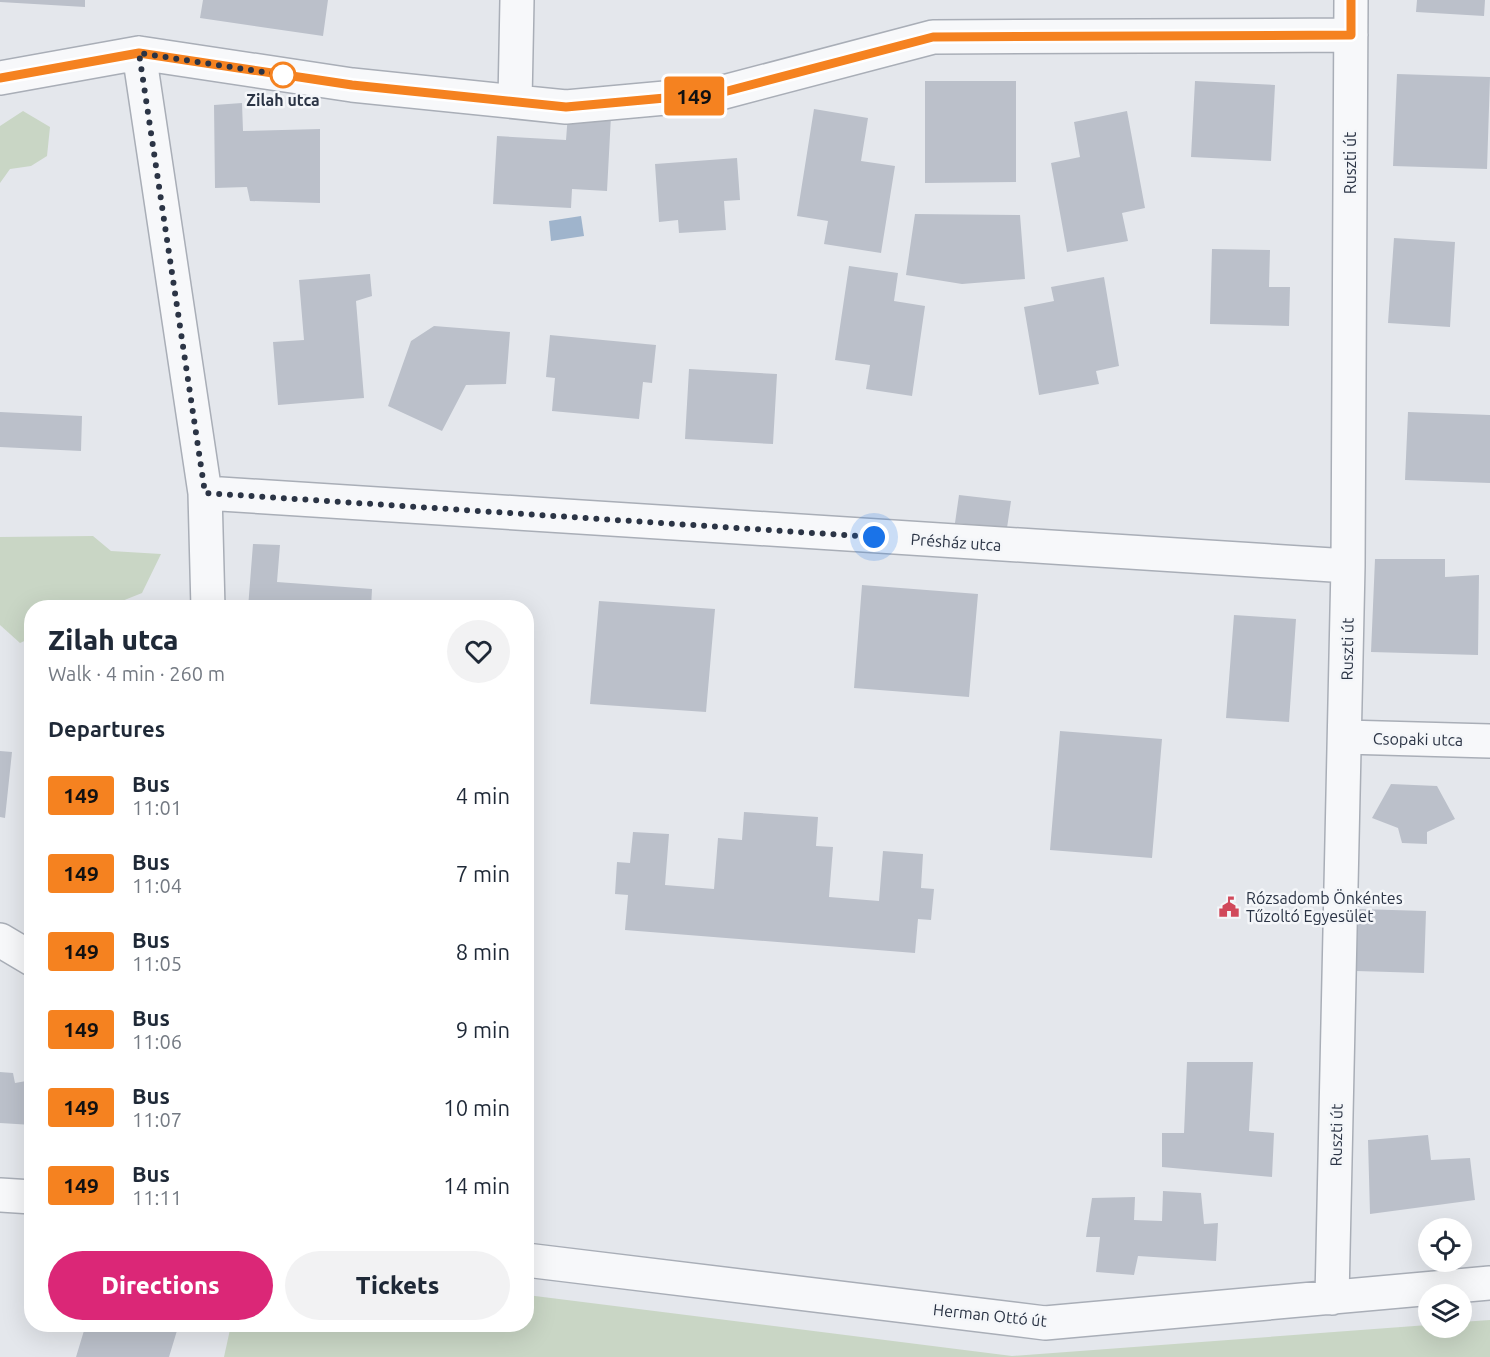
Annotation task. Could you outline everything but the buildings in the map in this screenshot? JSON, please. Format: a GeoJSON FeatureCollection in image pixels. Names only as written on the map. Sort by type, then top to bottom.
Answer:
{"type":"FeatureCollection","features":[{"type":"Feature","properties":{"kind":"street"},"geometry":{"type":"LineString","coordinates":[[515,101],[517,0]]}},
{"type":"Feature","properties":{"kind":"street","name":"Ruszti út"},"geometry":{"type":"LineString","coordinates":[[1332,1298],[1348,566],[1351,0]]}},
{"type":"Feature","properties":{"kind":"street"},"geometry":{"type":"LineString","coordinates":[[0,78],[139,53],[352,85],[566,107],[720,93],[933,37],[1351,35]]}},
{"type":"Feature","properties":{"kind":"street"},"geometry":{"type":"LineString","coordinates":[[139,53],[205,493],[208,600]]}},
{"type":"Feature","properties":{"kind":"street","name":"Présház utca"},"geometry":{"type":"LineString","coordinates":[[205,493],[1348,566]]}},
{"type":"Feature","properties":{"kind":"street","name":"Csopaki utca"},"geometry":{"type":"LineString","coordinates":[[1345,737],[1490,741]]}},
{"type":"Feature","properties":{"kind":"street"},"geometry":{"type":"LineString","coordinates":[[0,940],[24,954]]}},
{"type":"Feature","properties":{"kind":"street"},"geometry":{"type":"LineString","coordinates":[[0,1195],[24,1196]]}},
{"type":"Feature","properties":{"kind":"street","name":"Herman Ottó út"},"geometry":{"type":"LineString","coordinates":[[534,1261],[1045,1323],[1490,1283]]}},
{"type":"Feature","properties":{"kind":"green space"},"geometry":{"type":"Polygon","coordinates":[[[23,111],[50,127],[47,156],[31,166],[10,169],[0,183],[0,126],[23,111]]]}},
{"type":"Feature","properties":{"kind":"green space"},"geometry":{"type":"Polygon","coordinates":[[[93,536],[111,551],[161,554],[142,593],[124,600],[24,600],[24,641],[20,643],[0,625],[0,537],[93,536]]]}},
{"type":"Feature","properties":{"kind":"green space"},"geometry":{"type":"Polygon","coordinates":[[[534,1296],[1012,1356],[1418,1326],[1418,1338],[1472,1338],[1472,1321],[1490,1320],[1490,1357],[224,1357],[229,1332],[534,1332],[534,1296]]]}},
{"type":"Feature","properties":{"kind":"water"},"geometry":{"type":"Polygon","coordinates":[[[581,216],[584,236],[551,241],[549,221],[581,216]]]}},
{"type":"Feature","properties":{"kind":"bus line","name":"149"},"geometry":{"type":"LineString","coordinates":[[0,78],[139,53],[352,85],[566,107],[720,93],[933,37],[1351,35],[1351,0]]}},
{"type":"Feature","properties":{"kind":"place","name":"Zilah utca"},"geometry":{"type":"Point","coordinates":[283,75]}},
{"type":"Feature","properties":{"kind":"place","name":"Rózsadomb Önkéntes Tűzoltó Egyesület"},"geometry":{"type":"Point","coordinates":[1229,907]}},
{"type":"Feature","properties":{"kind":"route"},"geometry":{"type":"LineString","coordinates":[[283,75],[139,53],[205,493],[874,537]]}}]}
